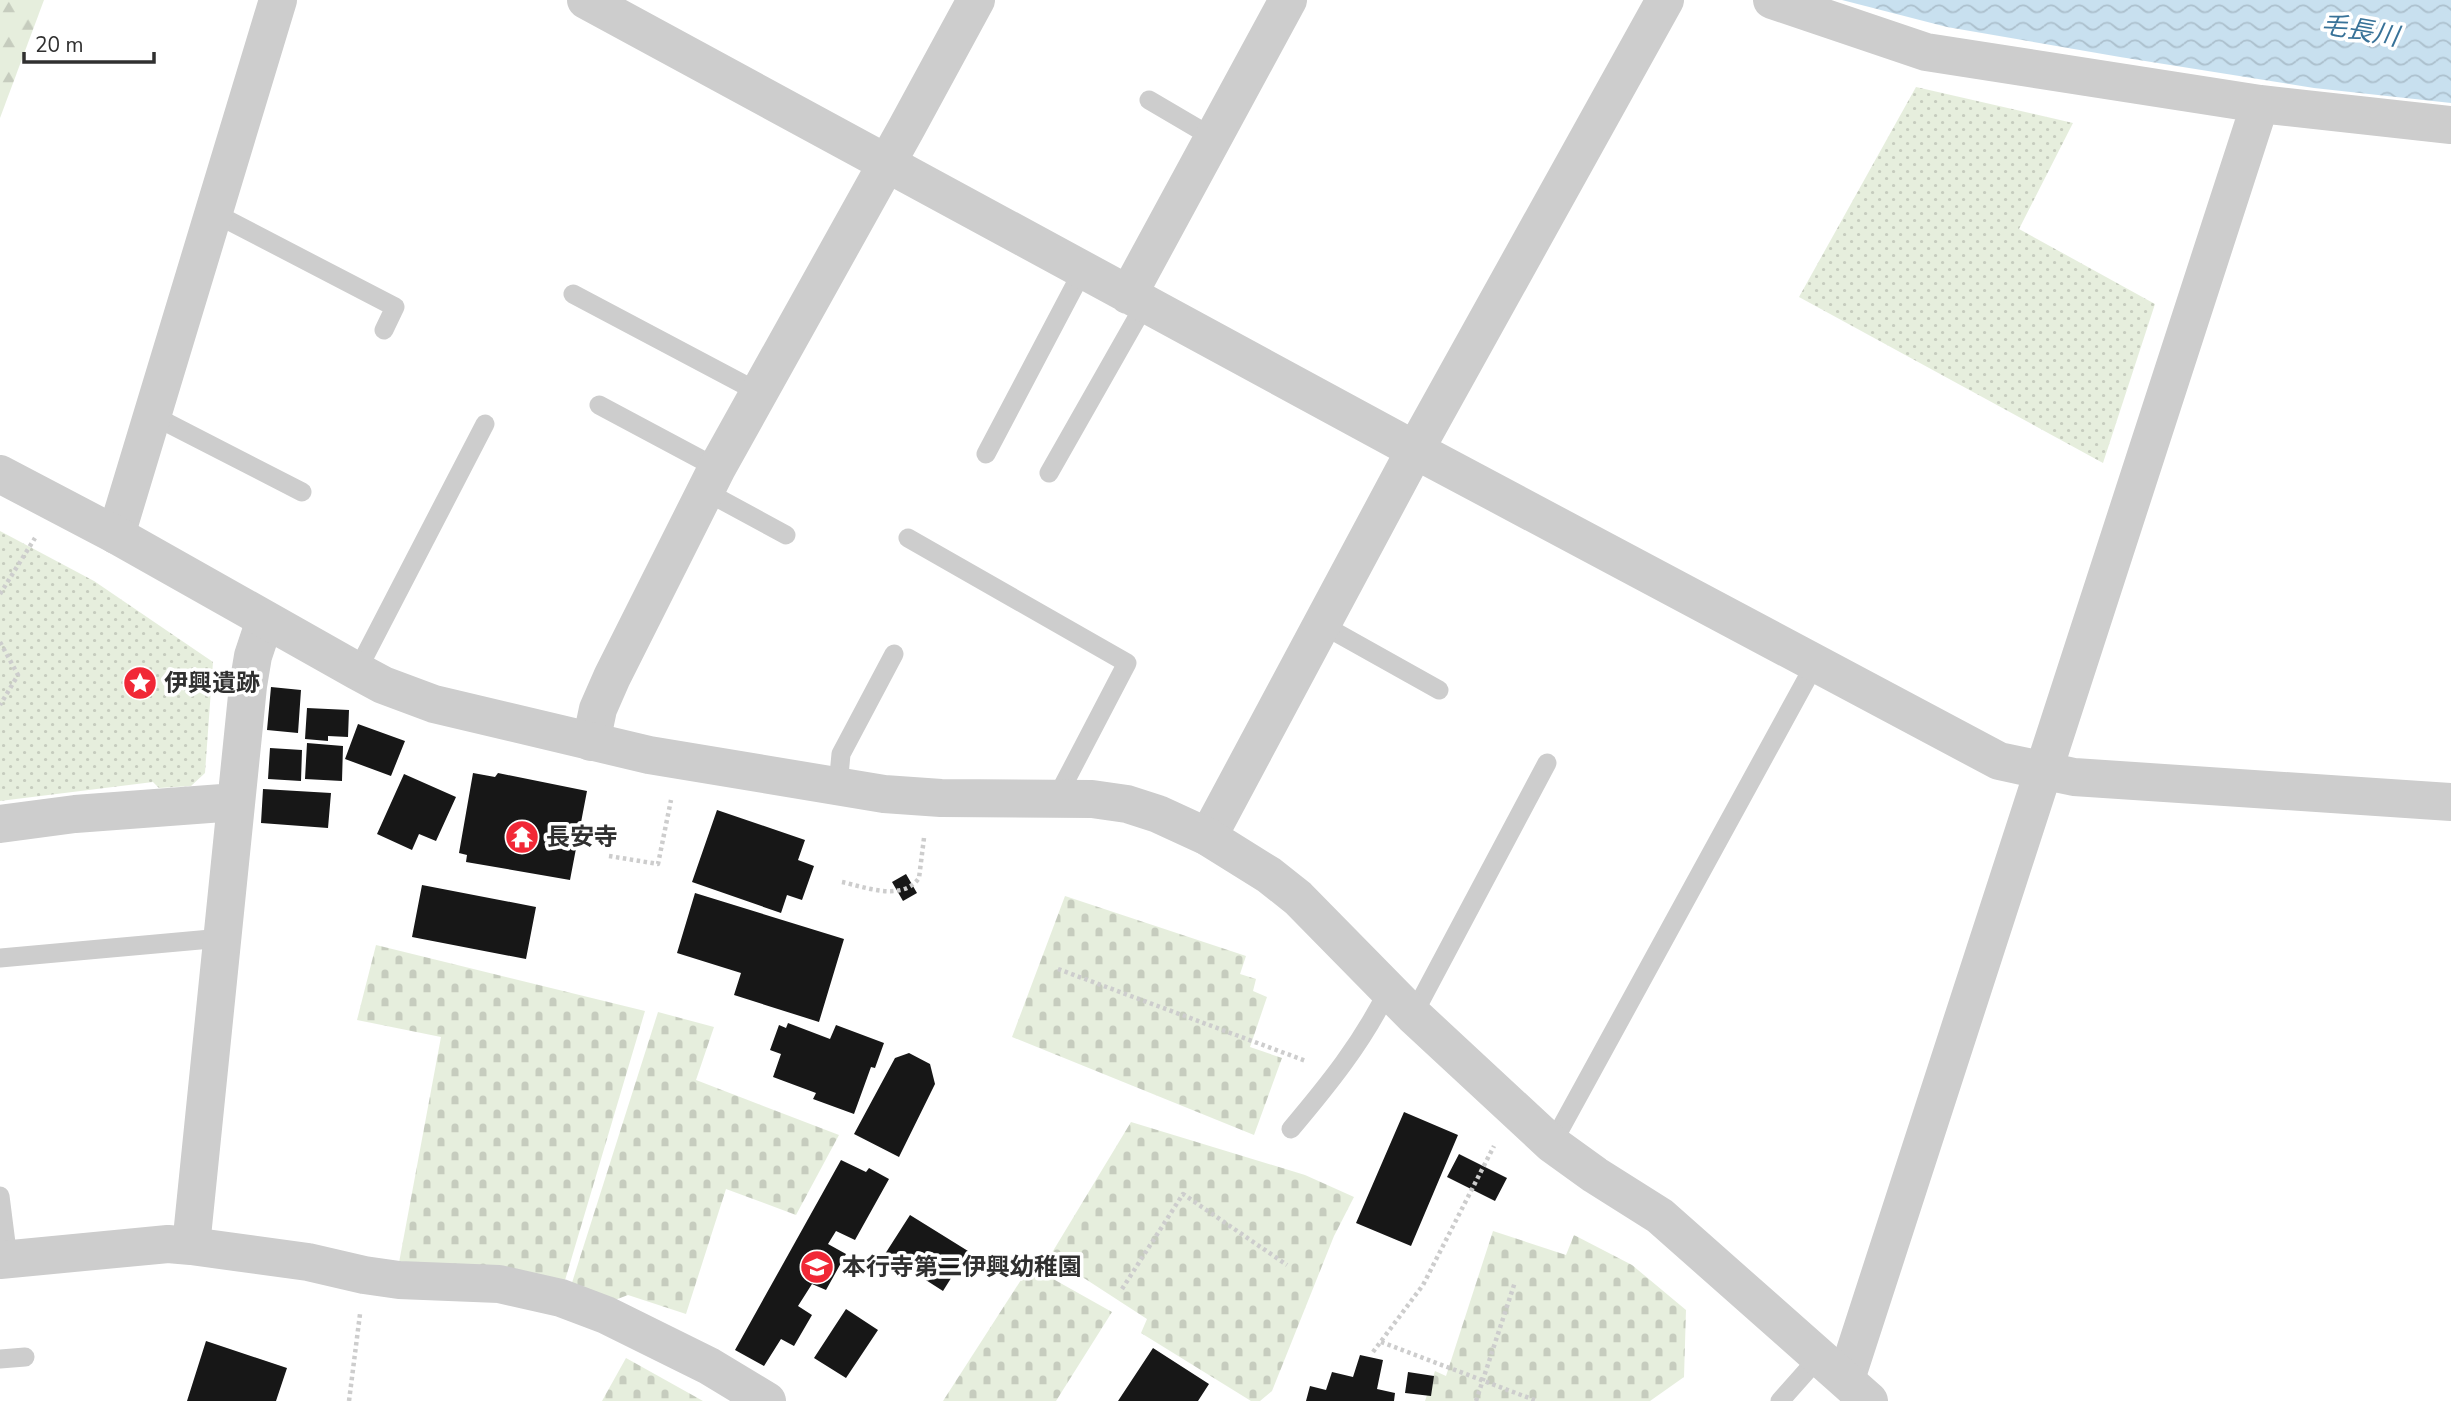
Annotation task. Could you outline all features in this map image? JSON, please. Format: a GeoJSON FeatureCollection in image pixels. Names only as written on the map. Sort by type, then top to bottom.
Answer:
{"type":"FeatureCollection","features":[{"type":"Feature","properties":{"kind":"street"},"geometry":{"type":"LineString","coordinates":[[116,535],[278,0]]}},
{"type":"Feature","properties":{"kind":"street"},"geometry":{"type":"LineString","coordinates":[[586,0],[1415,450],[1999,761],[2074,777],[2451,802]]}},
{"type":"Feature","properties":{"kind":"street"},"geometry":{"type":"LineString","coordinates":[[591,742],[598,709],[612,677],[711,479],[976,0]]}},
{"type":"Feature","properties":{"kind":"street"},"geometry":{"type":"LineString","coordinates":[[1137,300],[1212,137],[1288,0]]}},
{"type":"Feature","properties":{"kind":"street"},"geometry":{"type":"LineString","coordinates":[[1208,837],[1415,450],[1665,0]]}},
{"type":"Feature","properties":{"kind":"street"},"geometry":{"type":"LineString","coordinates":[[1772,0],[1926,52],[2260,104],[2451,125]]}},
{"type":"Feature","properties":{"kind":"street"},"geometry":{"type":"LineString","coordinates":[[0,474],[116,535],[383,685],[434,704],[649,755],[884,794],[941,798],[1091,799],[1127,804],[1158,814],[1208,837],[1269,875],[1298,898],[1401,1003],[1552,1144],[1660,1216],[1845,1379],[2260,104]]}},
{"type":"Feature","properties":{"kind":"street"},"geometry":{"type":"LineString","coordinates":[[191,1246],[253,656],[265,620]]}},
{"type":"Feature","properties":{"kind":"street"},"geometry":{"type":"LineString","coordinates":[[0,824],[75,814],[236,802]]}},
{"type":"Feature","properties":{"kind":"street"},"geometry":{"type":"LineString","coordinates":[[4,1260],[168,1244],[308,1262],[399,1280],[499,1284],[561,1298],[606,1315],[709,1366],[767,1401]]}},
{"type":"Feature","properties":{"kind":"lane"},"geometry":{"type":"LineString","coordinates":[[1149,100],[1212,137]]}},
{"type":"Feature","properties":{"kind":"lane"},"geometry":{"type":"LineString","coordinates":[[214,213],[395,307],[384,330]]}},
{"type":"Feature","properties":{"kind":"lane"},"geometry":{"type":"LineString","coordinates":[[986,454],[1083,270]]}},
{"type":"Feature","properties":{"kind":"lane"},"geometry":{"type":"LineString","coordinates":[[573,293],[758,392]]}},
{"type":"Feature","properties":{"kind":"lane"},"geometry":{"type":"LineString","coordinates":[[1049,473],[1137,300]]}},
{"type":"Feature","properties":{"kind":"lane"},"geometry":{"type":"LineString","coordinates":[[599,405],[711,479],[786,535]]}},
{"type":"Feature","properties":{"kind":"lane"},"geometry":{"type":"LineString","coordinates":[[152,415],[302,492]]}},
{"type":"Feature","properties":{"kind":"lane"},"geometry":{"type":"LineString","coordinates":[[357,671],[485,424]]}},
{"type":"Feature","properties":{"kind":"lane"},"geometry":{"type":"LineString","coordinates":[[908,538],[1127,663],[1056,799]]}},
{"type":"Feature","properties":{"kind":"lane"},"geometry":{"type":"LineString","coordinates":[[1321,624],[1439,690]]}},
{"type":"Feature","properties":{"kind":"lane"},"geometry":{"type":"LineString","coordinates":[[838,786],[841,754],[894,654]]}},
{"type":"Feature","properties":{"kind":"lane"},"geometry":{"type":"LineString","coordinates":[[1552,1144],[1816,662]]}},
{"type":"Feature","properties":{"kind":"lane"},"geometry":{"type":"LineString","coordinates":[[1292,1129],[1338,1073],[1373,1020],[1401,1003],[1548,763]]}},
{"type":"Feature","properties":{"kind":"lane"},"geometry":{"type":"LineString","coordinates":[[0,958],[222,938]]}},
{"type":"Feature","properties":{"kind":"lane"},"geometry":{"type":"LineString","coordinates":[[0,1196],[4,1260]]}},
{"type":"Feature","properties":{"kind":"lane"},"geometry":{"type":"LineString","coordinates":[[0,1359],[25,1357]]}},
{"type":"Feature","properties":{"kind":"lane"},"geometry":{"type":"LineString","coordinates":[[1780,1401],[1845,1379]]}},
{"type":"Feature","properties":{"kind":"path"},"geometry":{"type":"LineString","coordinates":[[0,594],[36,536]]}},
{"type":"Feature","properties":{"kind":"path"},"geometry":{"type":"LineString","coordinates":[[0,642],[18,674],[0,705]]}},
{"type":"Feature","properties":{"kind":"path"},"geometry":{"type":"LineString","coordinates":[[609,856],[658,864],[674,789]]}},
{"type":"Feature","properties":{"kind":"path"},"geometry":{"type":"LineString","coordinates":[[842,882],[892,892],[916,883],[925,832]]}},
{"type":"Feature","properties":{"kind":"path"},"geometry":{"type":"LineString","coordinates":[[1058,970],[1338,1073]]}},
{"type":"Feature","properties":{"kind":"path"},"geometry":{"type":"LineString","coordinates":[[1373,1352],[1423,1285],[1496,1142]]}},
{"type":"Feature","properties":{"kind":"path"},"geometry":{"type":"LineString","coordinates":[[1122,1289],[1183,1194],[1287,1265]]}},
{"type":"Feature","properties":{"kind":"path"},"geometry":{"type":"LineString","coordinates":[[349,1401],[364,1275]]}},
{"type":"Feature","properties":{"kind":"path"},"geometry":{"type":"LineString","coordinates":[[1476,1401],[1515,1282]]}},
{"type":"Feature","properties":{"kind":"path"},"geometry":{"type":"LineString","coordinates":[[1381,1342],[1537,1401]]}},
{"type":"Feature","properties":{"kind":"green space"},"geometry":{"type":"Polygon","coordinates":[[[0,0],[44,0],[0,118],[0,0]]]}},
{"type":"Feature","properties":{"kind":"green space"},"geometry":{"type":"Polygon","coordinates":[[[1916,87],[2073,123],[2019,229],[2155,304],[2103,463],[1799,297],[1916,87]]]}},
{"type":"Feature","properties":{"kind":"green space"},"geometry":{"type":"Polygon","coordinates":[[[0,531],[94,581],[213,662],[205,773],[191,786],[159,788],[153,782],[0,801],[0,531]]]}},
{"type":"Feature","properties":{"kind":"green space"},"geometry":{"type":"Polygon","coordinates":[[[1065,896],[1246,956],[1240,974],[1256,979],[1253,991],[1267,997],[1250,1047],[1282,1058],[1254,1135],[1012,1037],[1065,896]]]}},
{"type":"Feature","properties":{"kind":"green space"},"geometry":{"type":"Polygon","coordinates":[[[376,945],[645,1011],[563,1287],[398,1268],[441,1037],[357,1020],[376,945]]]}},
{"type":"Feature","properties":{"kind":"green space"},"geometry":{"type":"Polygon","coordinates":[[[658,1012],[714,1027],[696,1080],[839,1135],[796,1215],[726,1189],[686,1314],[628,1295],[607,1303],[570,1289],[658,1012]]]}},
{"type":"Feature","properties":{"kind":"green space"},"geometry":{"type":"Polygon","coordinates":[[[1131,1122],[1305,1175],[1354,1197],[1334,1236],[1272,1391],[1260,1401],[1251,1401],[1141,1333],[1147,1319],[1050,1256],[1131,1122]]]}},
{"type":"Feature","properties":{"kind":"green space"},"geometry":{"type":"Polygon","coordinates":[[[1493,1231],[1566,1255],[1574,1235],[1632,1265],[1686,1310],[1684,1377],[1650,1401],[1425,1401],[1435,1371],[1446,1376],[1493,1231]]]}},
{"type":"Feature","properties":{"kind":"green space"},"geometry":{"type":"Polygon","coordinates":[[[1030,1266],[1112,1312],[1056,1401],[943,1401],[1030,1266]]]}},
{"type":"Feature","properties":{"kind":"green space"},"geometry":{"type":"Polygon","coordinates":[[[626,1358],[703,1401],[602,1401],[626,1358]]]}},
{"type":"Feature","properties":{"kind":"water","name":"毛長川"},"geometry":{"type":"Polygon","coordinates":[[[1842,0],[2451,0],[2451,103],[2314,88],[2120,57],[1947,27],[1842,0]]]}},
{"type":"Feature","properties":{"kind":"building"},"geometry":{"type":"Polygon","coordinates":[[[271,687],[301,690],[298,733],[267,730],[271,687]]]}},
{"type":"Feature","properties":{"kind":"building"},"geometry":{"type":"Polygon","coordinates":[[[307,708],[349,710],[348,737],[328,736],[328,741],[305,739],[307,708]]]}},
{"type":"Feature","properties":{"kind":"building"},"geometry":{"type":"Polygon","coordinates":[[[358,724],[405,741],[391,776],[345,759],[358,724]]]}},
{"type":"Feature","properties":{"kind":"building"},"geometry":{"type":"Polygon","coordinates":[[[307,743],[343,746],[342,781],[305,779],[307,743]]]}},
{"type":"Feature","properties":{"kind":"building"},"geometry":{"type":"Polygon","coordinates":[[[270,748],[302,750],[301,781],[268,779],[270,748]]]}},
{"type":"Feature","properties":{"kind":"building"},"geometry":{"type":"Polygon","coordinates":[[[473,773],[495,777],[498,773],[587,791],[570,880],[466,862],[467,855],[459,853],[473,773]]]}},
{"type":"Feature","properties":{"kind":"building"},"geometry":{"type":"Polygon","coordinates":[[[404,774],[456,797],[436,841],[419,834],[412,850],[377,834],[404,774]]]}},
{"type":"Feature","properties":{"kind":"building"},"geometry":{"type":"Polygon","coordinates":[[[263,789],[331,793],[328,828],[261,823],[263,789]]]}},
{"type":"Feature","properties":{"kind":"building"},"geometry":{"type":"Polygon","coordinates":[[[717,810],[805,840],[798,860],[814,866],[802,900],[787,895],[781,913],[692,882],[717,810]]]}},
{"type":"Feature","properties":{"kind":"building"},"geometry":{"type":"Polygon","coordinates":[[[906,874],[917,893],[903,901],[892,882],[906,874]]]}},
{"type":"Feature","properties":{"kind":"building"},"geometry":{"type":"Polygon","coordinates":[[[422,885],[536,907],[526,959],[412,937],[422,885]]]}},
{"type":"Feature","properties":{"kind":"building"},"geometry":{"type":"Polygon","coordinates":[[[695,893],[844,939],[819,1022],[734,995],[741,973],[677,953],[695,893]]]}},
{"type":"Feature","properties":{"kind":"building"},"geometry":{"type":"Polygon","coordinates":[[[788,1023],[830,1039],[836,1025],[884,1043],[875,1068],[871,1067],[854,1114],[813,1099],[816,1093],[773,1077],[781,1054],[770,1050],[779,1025],[786,1028],[788,1023]]]}},
{"type":"Feature","properties":{"kind":"building"},"geometry":{"type":"Polygon","coordinates":[[[909,1053],[930,1064],[935,1084],[899,1157],[854,1134],[895,1058],[909,1053]]]}},
{"type":"Feature","properties":{"kind":"building"},"geometry":{"type":"Polygon","coordinates":[[[1404,1112],[1458,1135],[1411,1246],[1356,1223],[1404,1112]]]}},
{"type":"Feature","properties":{"kind":"building"},"geometry":{"type":"Polygon","coordinates":[[[1459,1154],[1507,1178],[1495,1201],[1447,1177],[1459,1154]]]}},
{"type":"Feature","properties":{"kind":"building"},"geometry":{"type":"Polygon","coordinates":[[[841,1160],[866,1172],[869,1168],[889,1179],[855,1240],[836,1231],[828,1244],[846,1254],[826,1290],[812,1284],[798,1306],[812,1315],[794,1346],[781,1339],[764,1366],[735,1350],[841,1160]]]}},
{"type":"Feature","properties":{"kind":"building"},"geometry":{"type":"Polygon","coordinates":[[[910,1215],[968,1251],[943,1291],[885,1254],[910,1215]]]}},
{"type":"Feature","properties":{"kind":"building"},"geometry":{"type":"Polygon","coordinates":[[[846,1309],[878,1330],[846,1378],[814,1358],[846,1309]]]}},
{"type":"Feature","properties":{"kind":"building"},"geometry":{"type":"Polygon","coordinates":[[[206,1341],[287,1368],[276,1401],[187,1401],[206,1341]]]}},
{"type":"Feature","properties":{"kind":"building"},"geometry":{"type":"Polygon","coordinates":[[[1153,1348],[1209,1384],[1198,1401],[1118,1401],[1153,1348]]]}},
{"type":"Feature","properties":{"kind":"building"},"geometry":{"type":"Polygon","coordinates":[[[1360,1355],[1383,1360],[1377,1389],[1395,1393],[1394,1401],[1306,1401],[1310,1386],[1326,1390],[1332,1372],[1353,1377],[1360,1355]]]}},
{"type":"Feature","properties":{"kind":"building"},"geometry":{"type":"Polygon","coordinates":[[[1408,1372],[1434,1376],[1431,1396],[1405,1393],[1408,1372]]]}},
{"type":"Feature","properties":{"kind":"place","name":"伊興遺跡"},"geometry":{"type":"Point","coordinates":[140,683]}},
{"type":"Feature","properties":{"kind":"place","name":"長安寺"},"geometry":{"type":"Point","coordinates":[522,837]}},
{"type":"Feature","properties":{"kind":"place","name":"本行寺第二伊興幼稚園"},"geometry":{"type":"Point","coordinates":[817,1267]}}]}
